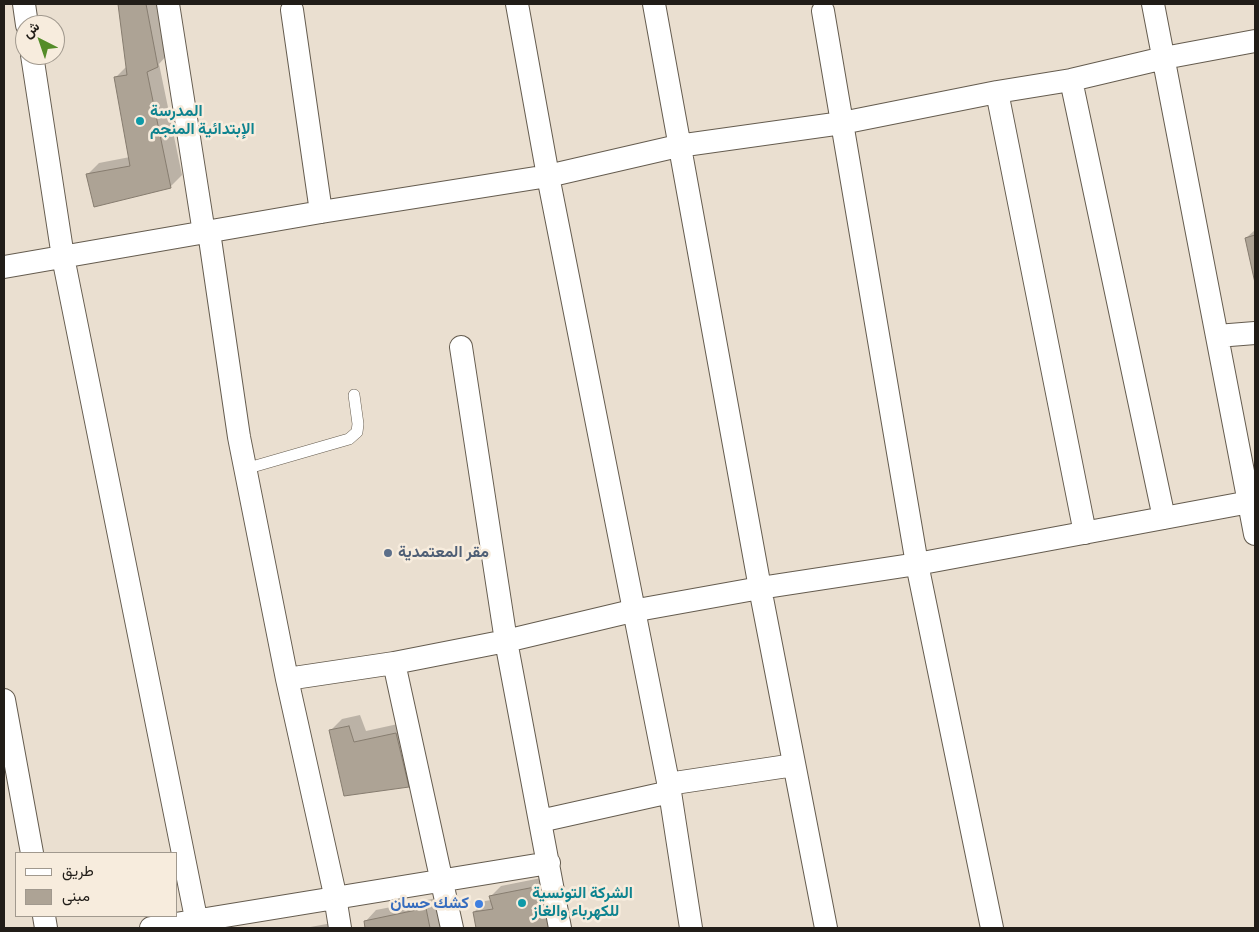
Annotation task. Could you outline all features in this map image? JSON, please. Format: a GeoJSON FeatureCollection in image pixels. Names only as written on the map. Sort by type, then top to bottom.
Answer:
{"type":"FeatureCollection","features":[{"type":"Feature","properties":{"kind":"street"},"geometry":{"type":"LineString","coordinates":[[168,4],[245,469],[287,679],[336,899],[340,928]]}},
{"type":"Feature","properties":{"kind":"street"},"geometry":{"type":"LineString","coordinates":[[517,4],[548,176],[632,612],[669,788],[691,928]]}},
{"type":"Feature","properties":{"kind":"street"},"geometry":{"type":"LineString","coordinates":[[654,4],[678,146],[760,588],[826,928]]}},
{"type":"Feature","properties":{"kind":"street"},"geometry":{"type":"LineString","coordinates":[[1153,4],[1217,336],[1252,501],[1255,534]]}},
{"type":"Feature","properties":{"kind":"street"},"geometry":{"type":"LineString","coordinates":[[292,10],[321,212]]}},
{"type":"Feature","properties":{"kind":"street"},"geometry":{"type":"LineString","coordinates":[[823,10],[917,564],[992,928]]}},
{"type":"Feature","properties":{"kind":"street"},"geometry":{"type":"LineString","coordinates":[[4,267],[321,212],[548,176],[678,146],[842,123],[996,92],[1071,80],[1164,58],[1255,41]]}},
{"type":"Feature","properties":{"kind":"street"},"geometry":{"type":"LineString","coordinates":[[34,65],[63,257],[198,924]]}},
{"type":"Feature","properties":{"kind":"street"},"geometry":{"type":"LineString","coordinates":[[1071,80],[1164,518]]}},
{"type":"Feature","properties":{"kind":"street"},"geometry":{"type":"LineString","coordinates":[[996,92],[1085,533]]}},
{"type":"Feature","properties":{"kind":"street"},"geometry":{"type":"LineString","coordinates":[[1217,336],[1255,333]]}},
{"type":"Feature","properties":{"kind":"street"},"geometry":{"type":"LineString","coordinates":[[461,348],[506,641],[560,928]]}},
{"type":"Feature","properties":{"kind":"street"},"geometry":{"type":"LineString","coordinates":[[287,679],[394,662],[506,641],[632,612],[760,588],[917,564],[1252,501]]}},
{"type":"Feature","properties":{"kind":"street"},"geometry":{"type":"LineString","coordinates":[[394,662],[452,928]]}},
{"type":"Feature","properties":{"kind":"street"},"geometry":{"type":"LineString","coordinates":[[4,700],[32,852]]}},
{"type":"Feature","properties":{"kind":"street"},"geometry":{"type":"LineString","coordinates":[[540,821],[669,788],[794,765]]}},
{"type":"Feature","properties":{"kind":"street"},"geometry":{"type":"LineString","coordinates":[[151,928],[198,924],[442,879],[549,863]]}},
{"type":"Feature","properties":{"kind":"lane"},"geometry":{"type":"LineString","coordinates":[[245,469],[348,439],[357,432],[358,424],[354,395]]}},
{"type":"Feature","properties":{"kind":"building","name":"المدرسة الإبتدائية المنجم"},"geometry":{"type":"Polygon","coordinates":[[[118,4],[146,4],[158,67],[147,72],[171,188],[94,207],[86,174],[130,166],[114,77],[127,75],[118,4]]]}},
{"type":"Feature","properties":{"kind":"building"},"geometry":{"type":"Polygon","coordinates":[[[1255,235],[1255,283],[1245,238],[1255,235]]]}},
{"type":"Feature","properties":{"kind":"building"},"geometry":{"type":"Polygon","coordinates":[[[349,726],[354,742],[396,733],[409,787],[344,796],[329,730],[349,726]]]}},
{"type":"Feature","properties":{"kind":"building","name":"الشركة التونسية للكهرباء والغاز"},"geometry":{"type":"Polygon","coordinates":[[[550,884],[559,928],[476,928],[473,912],[493,909],[489,896],[550,884]]]}},
{"type":"Feature","properties":{"kind":"building"},"geometry":{"type":"Polygon","coordinates":[[[426,908],[430,928],[365,928],[364,921],[426,908]]]}},
{"type":"Feature","properties":{"kind":"place","name":"المدرسة الإبتدائية المنجم"},"geometry":{"type":"Point","coordinates":[140,121]}},
{"type":"Feature","properties":{"kind":"place","name":"مقر المعتمدية"},"geometry":{"type":"Point","coordinates":[388,553]}},
{"type":"Feature","properties":{"kind":"place","name":"الشركة التونسية للكهرباء والغاز"},"geometry":{"type":"Point","coordinates":[522,903]}},
{"type":"Feature","properties":{"kind":"place","name":"كشك حسان"},"geometry":{"type":"Point","coordinates":[479,904]}}]}
